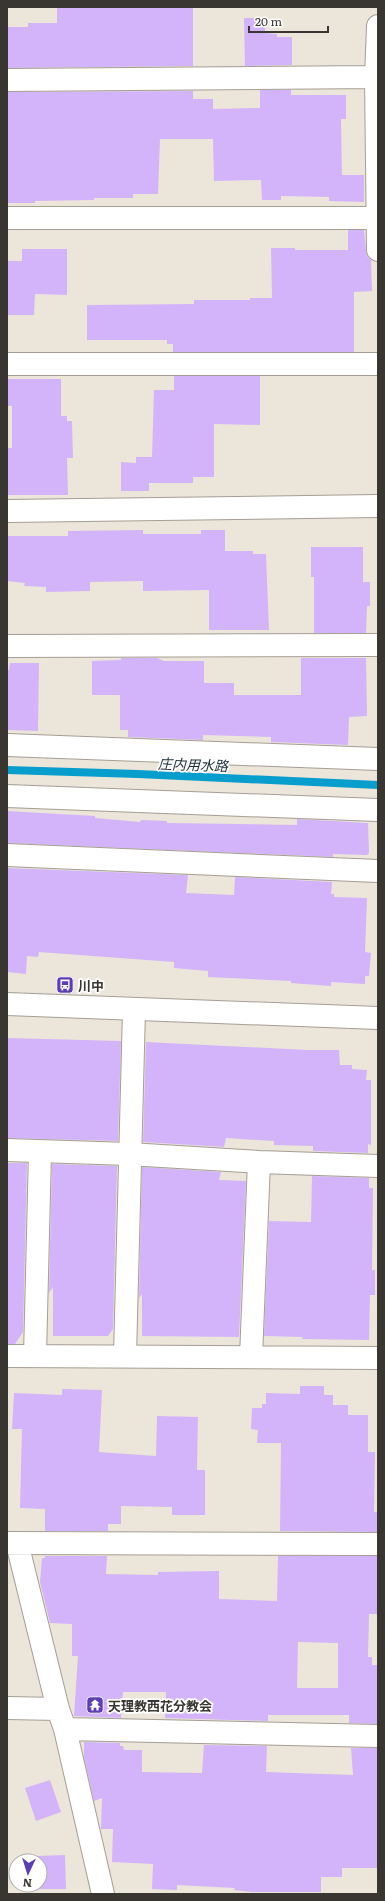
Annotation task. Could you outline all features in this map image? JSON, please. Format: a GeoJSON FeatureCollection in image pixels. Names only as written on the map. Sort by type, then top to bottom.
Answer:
{"type":"FeatureCollection","features":[{"type":"Feature","properties":{"kind":"street"},"geometry":{"type":"LineString","coordinates":[[378,26],[376,77],[378,250]]}},
{"type":"Feature","properties":{"kind":"street"},"geometry":{"type":"LineString","coordinates":[[7,80],[376,77]]}},
{"type":"Feature","properties":{"kind":"street"},"geometry":{"type":"LineString","coordinates":[[7,218],[378,218]]}},
{"type":"Feature","properties":{"kind":"street"},"geometry":{"type":"LineString","coordinates":[[7,364],[378,364]]}},
{"type":"Feature","properties":{"kind":"street"},"geometry":{"type":"LineString","coordinates":[[7,510],[378,506]]}},
{"type":"Feature","properties":{"kind":"street"},"geometry":{"type":"LineString","coordinates":[[7,646],[378,645],[378,630]]}},
{"type":"Feature","properties":{"kind":"street"},"geometry":{"type":"LineString","coordinates":[[7,745],[378,759]]}},
{"type":"Feature","properties":{"kind":"street"},"geometry":{"type":"LineString","coordinates":[[7,796],[378,810]]}},
{"type":"Feature","properties":{"kind":"street"},"geometry":{"type":"LineString","coordinates":[[7,855],[378,871]]}},
{"type":"Feature","properties":{"kind":"street"},"geometry":{"type":"LineString","coordinates":[[7,1004],[134,1010],[378,1018]]}},
{"type":"Feature","properties":{"kind":"street"},"geometry":{"type":"LineString","coordinates":[[125,1356],[134,1010]]}},
{"type":"Feature","properties":{"kind":"street"},"geometry":{"type":"LineString","coordinates":[[7,1150],[130,1154],[259,1162],[378,1166]]}},
{"type":"Feature","properties":{"kind":"street"},"geometry":{"type":"LineString","coordinates":[[35,1356],[40,1152]]}},
{"type":"Feature","properties":{"kind":"street"},"geometry":{"type":"LineString","coordinates":[[251,1357],[259,1162]]}},
{"type":"Feature","properties":{"kind":"street"},"geometry":{"type":"LineString","coordinates":[[7,1356],[378,1358]]}},
{"type":"Feature","properties":{"kind":"street"},"geometry":{"type":"LineString","coordinates":[[102,1894],[65,1729],[58,1709],[12,1543],[378,1544]]}},
{"type":"Feature","properties":{"kind":"street"},"geometry":{"type":"LineString","coordinates":[[7,1708],[58,1709]]}},
{"type":"Feature","properties":{"kind":"street"},"geometry":{"type":"LineString","coordinates":[[65,1729],[378,1736]]}},
{"type":"Feature","properties":{"kind":"building"},"geometry":{"type":"Polygon","coordinates":[[[57,7],[193,7],[193,66],[8,68],[7,27],[28,27],[28,23],[57,23],[57,7]]]}},
{"type":"Feature","properties":{"kind":"building"},"geometry":{"type":"Polygon","coordinates":[[[244,18],[265,18],[265,33],[277,34],[277,37],[292,37],[292,65],[245,66],[244,18]]]}},
{"type":"Feature","properties":{"kind":"building"},"geometry":{"type":"Polygon","coordinates":[[[260,90],[291,90],[291,95],[346,95],[346,119],[341,119],[342,175],[364,175],[364,202],[329,201],[329,197],[281,196],[281,200],[262,200],[261,180],[214,181],[213,139],[160,139],[158,194],[133,194],[133,198],[94,198],[94,200],[8,203],[8,92],[193,91],[193,99],[213,99],[213,109],[260,108],[260,90]]]}},
{"type":"Feature","properties":{"kind":"building"},"geometry":{"type":"Polygon","coordinates":[[[348,230],[364,230],[367,256],[371,260],[372,291],[354,292],[354,352],[173,352],[173,344],[167,344],[167,340],[87,340],[87,305],[194,304],[194,300],[250,300],[250,298],[272,298],[271,248],[295,248],[295,250],[348,250],[348,230]]]}},
{"type":"Feature","properties":{"kind":"building"},"geometry":{"type":"Polygon","coordinates":[[[22,249],[67,249],[67,295],[35,294],[34,315],[7,315],[7,261],[22,261],[22,249]]]}},
{"type":"Feature","properties":{"kind":"building"},"geometry":{"type":"Polygon","coordinates":[[[174,376],[260,376],[260,425],[214,424],[214,477],[193,477],[193,483],[149,483],[149,491],[121,491],[121,462],[136,463],[136,457],[152,457],[154,390],[174,390],[174,376]]]}},
{"type":"Feature","properties":{"kind":"building"},"geometry":{"type":"Polygon","coordinates":[[[7,379],[61,379],[61,416],[67,416],[67,421],[72,421],[73,458],[67,458],[68,495],[7,495],[7,448],[12,448],[12,406],[7,406],[7,379]]]}},
{"type":"Feature","properties":{"kind":"building"},"geometry":{"type":"Polygon","coordinates":[[[143,530],[143,534],[201,534],[201,530],[225,530],[225,551],[253,551],[253,554],[266,554],[269,630],[209,630],[209,590],[143,591],[143,581],[90,582],[90,591],[46,592],[46,587],[24,586],[25,583],[7,581],[7,536],[68,536],[68,531],[143,530]]]}},
{"type":"Feature","properties":{"kind":"building"},"geometry":{"type":"Polygon","coordinates":[[[311,547],[363,547],[363,582],[370,582],[370,606],[367,606],[366,633],[314,633],[314,577],[311,577],[311,547]]]}},
{"type":"Feature","properties":{"kind":"building"},"geometry":{"type":"Polygon","coordinates":[[[121,658],[157,658],[164,661],[204,661],[204,683],[234,683],[234,695],[301,695],[301,658],[366,658],[367,716],[349,717],[348,745],[271,742],[271,737],[203,735],[203,740],[128,737],[128,730],[120,730],[120,695],[92,695],[92,661],[121,660],[121,658]]]}},
{"type":"Feature","properties":{"kind":"building"},"geometry":{"type":"Polygon","coordinates":[[[10,663],[39,663],[38,731],[7,730],[7,670],[9,670],[10,663]]]}},
{"type":"Feature","properties":{"kind":"building"},"geometry":{"type":"Polygon","coordinates":[[[7,811],[95,816],[95,818],[140,822],[141,820],[167,821],[167,823],[297,825],[297,819],[368,823],[369,853],[367,855],[333,854],[333,857],[7,843],[7,811]]]}},
{"type":"Feature","properties":{"kind":"building"},"geometry":{"type":"Polygon","coordinates":[[[7,868],[188,875],[186,893],[234,895],[235,877],[332,882],[331,894],[334,894],[334,897],[367,898],[365,952],[371,953],[369,976],[365,976],[365,984],[331,982],[331,986],[291,983],[291,981],[208,977],[208,971],[174,968],[174,962],[39,952],[38,957],[27,956],[26,974],[7,972],[7,868]]]}},
{"type":"Feature","properties":{"kind":"building"},"geometry":{"type":"Polygon","coordinates":[[[7,1038],[121,1041],[118,1141],[7,1138],[7,1038]]]}},
{"type":"Feature","properties":{"kind":"building"},"geometry":{"type":"Polygon","coordinates":[[[146,1042],[307,1050],[339,1050],[340,1065],[352,1065],[352,1069],[367,1070],[366,1080],[371,1080],[371,1145],[368,1144],[368,1153],[313,1151],[313,1146],[274,1145],[274,1141],[226,1138],[224,1147],[143,1142],[146,1042]]]}},
{"type":"Feature","properties":{"kind":"building"},"geometry":{"type":"Polygon","coordinates":[[[7,1163],[27,1163],[23,1332],[15,1344],[7,1344],[7,1163]]]}},
{"type":"Feature","properties":{"kind":"building"},"geometry":{"type":"Polygon","coordinates":[[[52,1164],[117,1166],[113,1329],[108,1336],[53,1336],[53,1287],[49,1293],[52,1164]]]}},
{"type":"Feature","properties":{"kind":"building"},"geometry":{"type":"Polygon","coordinates":[[[142,1167],[221,1172],[219,1180],[246,1181],[239,1337],[142,1336],[142,1294],[139,1298],[142,1167]]]}},
{"type":"Feature","properties":{"kind":"building"},"geometry":{"type":"Polygon","coordinates":[[[312,1176],[369,1178],[369,1188],[373,1188],[372,1270],[375,1270],[375,1295],[370,1295],[369,1340],[302,1339],[303,1337],[264,1336],[269,1221],[311,1222],[312,1176]]]}},
{"type":"Feature","properties":{"kind":"building"},"geometry":{"type":"Polygon","coordinates":[[[300,1386],[324,1386],[324,1395],[333,1395],[333,1405],[348,1405],[348,1415],[368,1415],[368,1452],[375,1452],[374,1512],[378,1512],[377,1532],[280,1531],[281,1443],[257,1443],[258,1430],[251,1429],[252,1408],[262,1408],[262,1404],[266,1404],[266,1393],[300,1394],[300,1386]]]}},
{"type":"Feature","properties":{"kind":"building"},"geometry":{"type":"Polygon","coordinates":[[[62,1389],[102,1390],[99,1452],[156,1456],[157,1416],[198,1417],[197,1470],[205,1470],[205,1515],[172,1515],[172,1507],[121,1506],[121,1524],[108,1524],[108,1531],[45,1531],[45,1509],[20,1508],[22,1429],[12,1429],[14,1393],[62,1395],[62,1389]]]}},
{"type":"Feature","properties":{"kind":"building"},"geometry":{"type":"Polygon","coordinates":[[[45,1556],[107,1556],[106,1574],[158,1575],[158,1572],[219,1571],[219,1599],[277,1601],[278,1556],[377,1556],[378,1614],[369,1614],[368,1657],[372,1657],[372,1665],[378,1665],[378,1724],[349,1723],[349,1715],[268,1715],[268,1721],[165,1718],[166,1692],[123,1692],[121,1718],[74,1716],[78,1656],[72,1656],[72,1624],[50,1623],[40,1582],[42,1558],[45,1558],[45,1556]],[[298,1642],[297,1688],[338,1688],[338,1643],[298,1642]]]}},
{"type":"Feature","properties":{"kind":"building"},"geometry":{"type":"Polygon","coordinates":[[[84,1742],[120,1743],[120,1746],[123,1746],[124,1750],[142,1750],[142,1772],[202,1773],[204,1745],[267,1746],[266,1772],[353,1775],[351,1748],[378,1748],[378,1868],[342,1868],[342,1877],[321,1877],[321,1892],[252,1892],[234,1890],[235,1888],[177,1885],[177,1890],[152,1889],[153,1864],[112,1862],[113,1829],[101,1829],[102,1798],[94,1801],[84,1757],[84,1742]]]}},
{"type":"Feature","properties":{"kind":"building"},"geometry":{"type":"Polygon","coordinates":[[[50,1780],[61,1812],[36,1821],[25,1788],[50,1780]]]}},
{"type":"Feature","properties":{"kind":"building"},"geometry":{"type":"Polygon","coordinates":[[[65,1855],[66,1889],[48,1889],[48,1856],[65,1855]]]}},
{"type":"Feature","properties":{"kind":"waterway","name":"庄内用水路"},"geometry":{"type":"LineString","coordinates":[[7,770],[138,774],[378,785]]}},
{"type":"Feature","properties":{"kind":"place","name":"川中"},"geometry":{"type":"Point","coordinates":[65,985]}},
{"type":"Feature","properties":{"kind":"place","name":"天理教西花分教会"},"geometry":{"type":"Point","coordinates":[95,1705]}}]}
